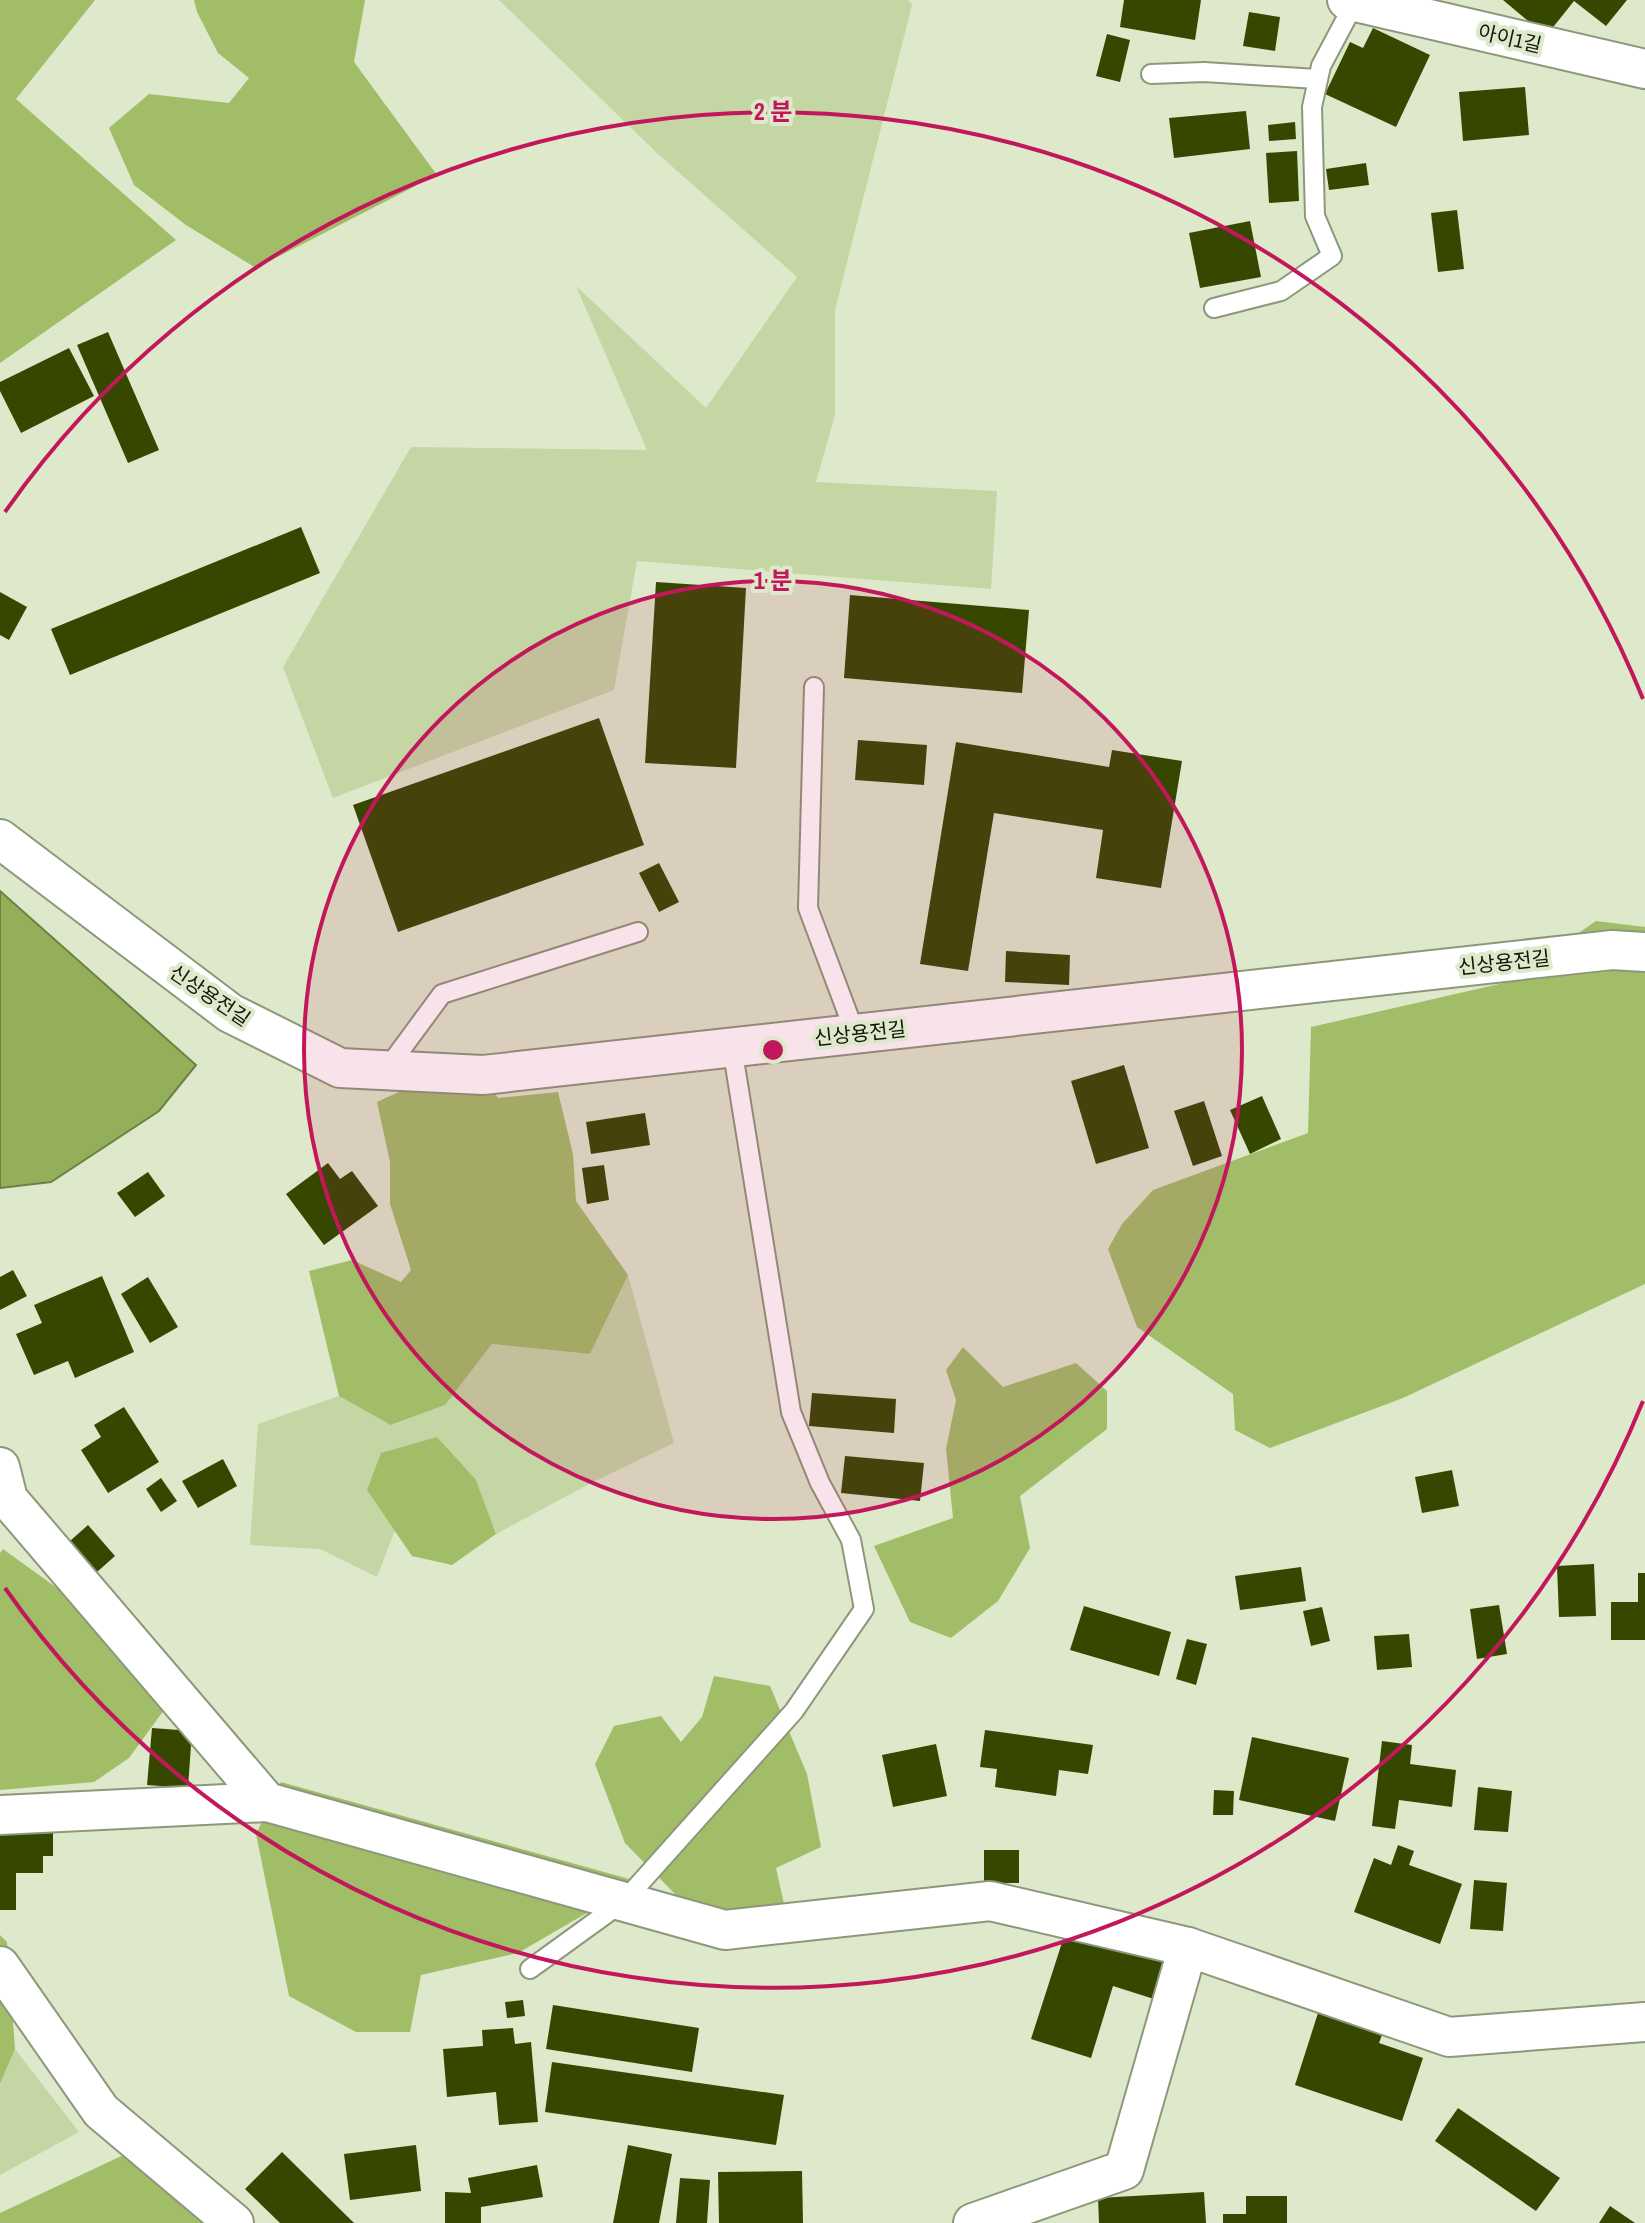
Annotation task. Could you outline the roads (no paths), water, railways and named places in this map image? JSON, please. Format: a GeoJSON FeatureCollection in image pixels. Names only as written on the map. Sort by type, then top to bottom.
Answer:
{"type":"FeatureCollection","features":[{"type":"Feature","properties":{"kind":"street","name":"아이1길"},"geometry":{"type":"LineString","coordinates":[[1368,3],[1645,69]]}},
{"type":"Feature","properties":{"kind":"street","name":"신상용전길"},"geometry":{"type":"LineString","coordinates":[[0,839],[230,1013],[340,1068],[483,1075],[1612,950],[1645,952]]}},
{"type":"Feature","properties":{"kind":"street"},"geometry":{"type":"LineString","coordinates":[[0,1467],[8,1499],[267,1802]]}},
{"type":"Feature","properties":{"kind":"street"},"geometry":{"type":"LineString","coordinates":[[0,1815],[267,1802],[725,1930],[990,1901],[1188,1947],[1449,2037],[1645,2022]]}},
{"type":"Feature","properties":{"kind":"street"},"geometry":{"type":"LineString","coordinates":[[973,2223],[1124,2170],[1188,1947]]}},
{"type":"Feature","properties":{"kind":"street"},"geometry":{"type":"LineString","coordinates":[[0,1966],[101,2111],[234,2223]]}},
{"type":"Feature","properties":{"kind":"lane"},"geometry":{"type":"LineString","coordinates":[[1214,308],[1281,291],[1332,256],[1315,216],[1312,107],[1321,66],[1368,3]]}},
{"type":"Feature","properties":{"kind":"lane"},"geometry":{"type":"LineString","coordinates":[[1151,74],[1204,72],[1317,79]]}},
{"type":"Feature","properties":{"kind":"lane"},"geometry":{"type":"LineString","coordinates":[[814,687],[808,908],[855,1033]]}},
{"type":"Feature","properties":{"kind":"lane"},"geometry":{"type":"LineString","coordinates":[[386,1070],[442,994],[638,932]]}},
{"type":"Feature","properties":{"kind":"lane"},"geometry":{"type":"LineString","coordinates":[[530,1969],[624,1901],[794,1711],[864,1609],[851,1540],[820,1483],[791,1412],[732,1047]]}}]}
